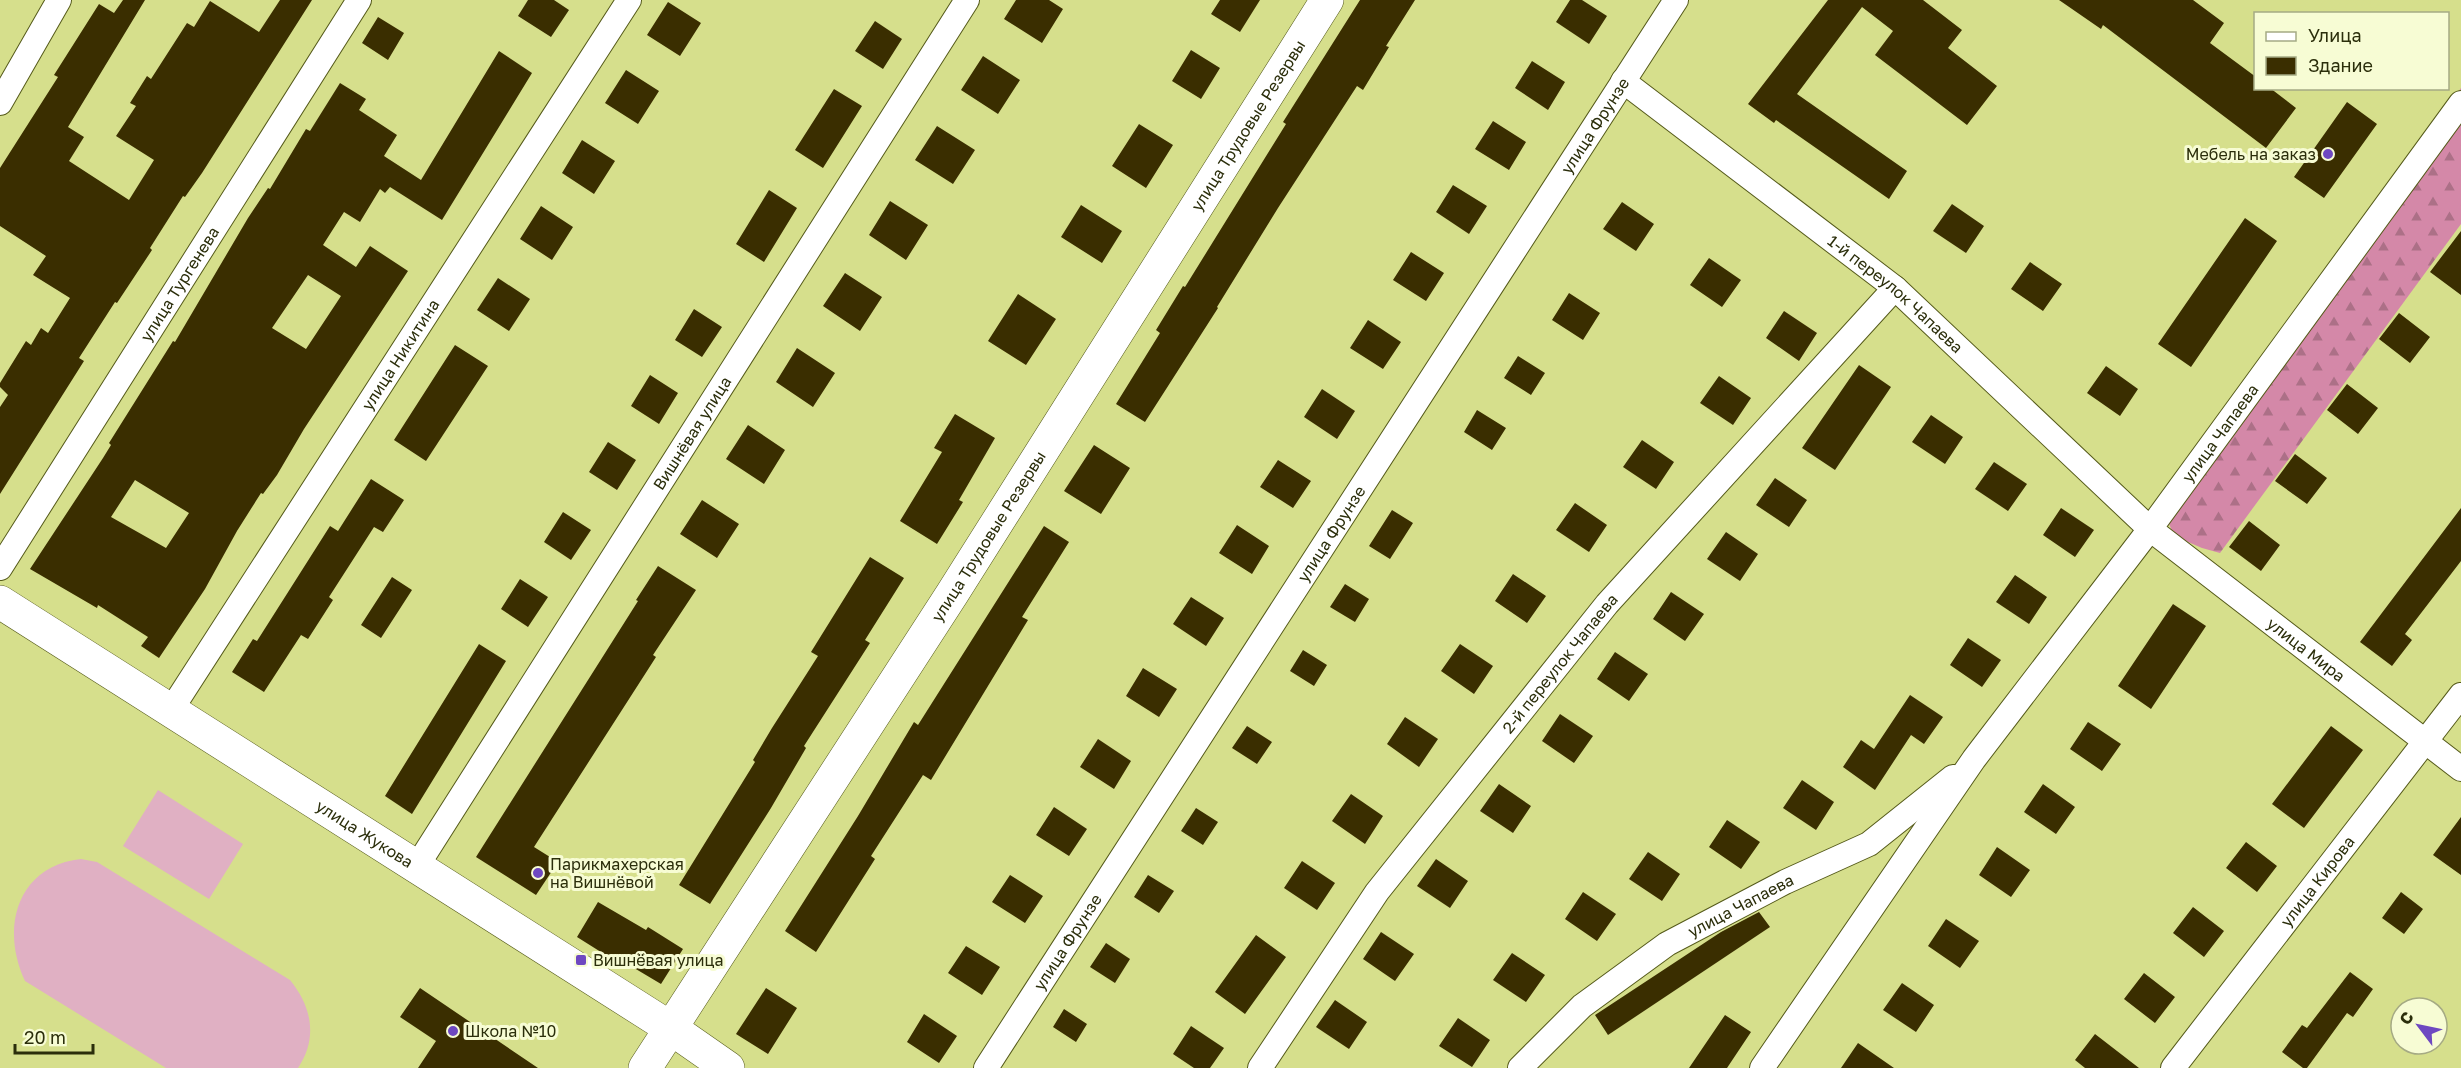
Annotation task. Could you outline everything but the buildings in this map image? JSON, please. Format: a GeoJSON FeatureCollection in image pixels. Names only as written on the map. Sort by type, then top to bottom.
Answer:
{"type":"FeatureCollection","features":[{"type":"Feature","properties":{"kind":"main road","name":"улица Трудовые Резервы"},"geometry":{"type":"LineString","coordinates":[[645,1068],[952,594],[1327,0]]}},
{"type":"Feature","properties":{"kind":"main road","name":"улица Жукова"},"geometry":{"type":"LineString","coordinates":[[0,602],[672,1029],[728,1068]]}},
{"type":"Feature","properties":{"kind":"street"},"geometry":{"type":"LineString","coordinates":[[0,103],[59,0]]}},
{"type":"Feature","properties":{"kind":"street","name":"улица Тургенева"},"geometry":{"type":"LineString","coordinates":[[0,568],[359,0]]}},
{"type":"Feature","properties":{"kind":"street","name":"улица Никитина"},"geometry":{"type":"LineString","coordinates":[[171,710],[629,0]]}},
{"type":"Feature","properties":{"kind":"street","name":"Вишнёвая улица"},"geometry":{"type":"LineString","coordinates":[[417,866],[967,0]]}},
{"type":"Feature","properties":{"kind":"street","name":"улица Фрунзе"},"geometry":{"type":"LineString","coordinates":[[986,1068],[1676,0]]}},
{"type":"Feature","properties":{"kind":"street","name":"1-й переулок Чапаева"},"geometry":{"type":"LineString","coordinates":[[1623,81],[1895,288],[2150,529]]}},
{"type":"Feature","properties":{"kind":"street","name":"улица Чапаева"},"geometry":{"type":"LineString","coordinates":[[1762,1068],[1974,759],[2150,529],[2461,103]]}},
{"type":"Feature","properties":{"kind":"street","name":"2-й переулок Чапаева"},"geometry":{"type":"LineString","coordinates":[[1260,1068],[1377,892],[1607,604],[1895,288]]}},
{"type":"Feature","properties":{"kind":"street","name":"улица Мира"},"geometry":{"type":"LineString","coordinates":[[2150,529],[2461,769]]}},
{"type":"Feature","properties":{"kind":"street","name":"улица Кирова"},"geometry":{"type":"LineString","coordinates":[[2173,1068],[2461,694]]}},
{"type":"Feature","properties":{"kind":"street","name":"улица Чапаева"},"geometry":{"type":"LineString","coordinates":[[1520,1068],[1582,1006],[1667,944],[1785,882],[1869,844],[1974,759]]}},
{"type":"Feature","properties":{"kind":"green space"},"geometry":{"type":"Polygon","coordinates":[[[2461,88],[2461,224],[2220,553],[2174,536],[2161,504],[2461,88]]]}},
{"type":"Feature","properties":{"kind":"shaded area"},"geometry":{"type":"Polygon","coordinates":[[[158,790],[243,844],[209,899],[123,846],[158,790]]]}},
{"type":"Feature","properties":{"kind":"shaded area"},"geometry":{"type":"Polygon","coordinates":[[[81,859],[97,862],[290,980],[303,1001],[310,1023],[308,1045],[298,1068],[166,1068],[25,981],[14,941],[15,921],[20,903],[29,887],[42,874],[59,864],[81,859]]]}},
{"type":"Feature","properties":{"kind":"place","name":"Мебель на заказ"},"geometry":{"type":"Point","coordinates":[2328,154]}},
{"type":"Feature","properties":{"kind":"place","name":"Парикмахерская на Вишнёвой"},"geometry":{"type":"Point","coordinates":[538,873]}},
{"type":"Feature","properties":{"kind":"place","name":"Вишнёвая улица"},"geometry":{"type":"Point","coordinates":[581,960]}},
{"type":"Feature","properties":{"kind":"place","name":"Школа №10"},"geometry":{"type":"Point","coordinates":[453,1031]}}]}
